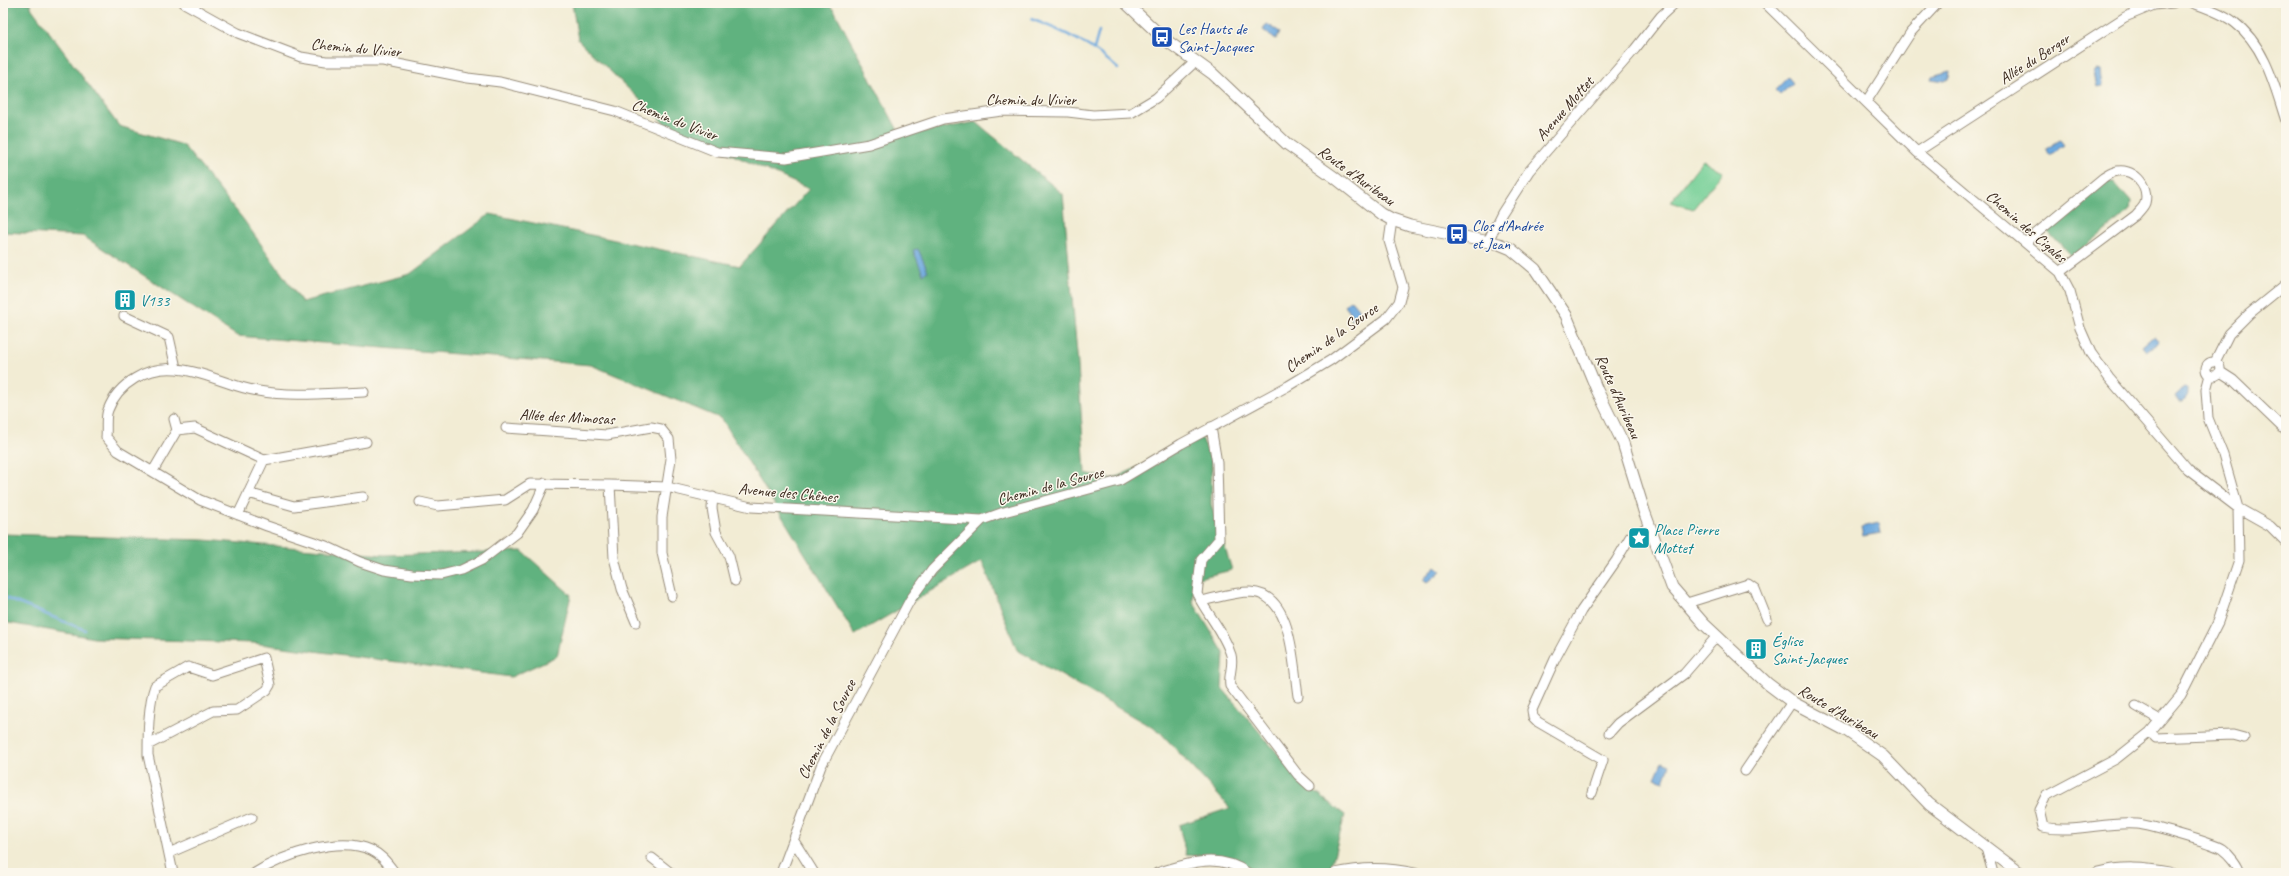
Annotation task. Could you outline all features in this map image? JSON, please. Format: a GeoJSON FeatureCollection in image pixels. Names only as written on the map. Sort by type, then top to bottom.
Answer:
{"type":"FeatureCollection","features":[{"type":"Feature","properties":{"kind":"street","name":"Chemin du Vivier"},"geometry":{"type":"LineString","coordinates":[[184,3],[238,32],[302,57],[326,61],[383,62],[468,78],[500,82],[615,111],[716,152],[786,158],[849,149],[869,144],[943,119],[969,115],[1002,111],[1068,112],[1093,115],[1130,113],[1156,98],[1196,61]]}},
{"type":"Feature","properties":{"kind":"street","name":"Route d'Auribeau"},"geometry":{"type":"LineString","coordinates":[[1126,3],[1164,38],[1213,74],[1288,144],[1392,220],[1488,241],[1511,249],[1528,262],[1542,278],[1566,315],[1597,390],[1623,443],[1650,527],[1672,587],[1717,636],[1768,684],[1792,702],[1847,731],[1882,756],[1929,804],[2020,873]]}},
{"type":"Feature","properties":{"kind":"street","name":"Avenue Mottet"},"geometry":{"type":"LineString","coordinates":[[1488,241],[1502,213],[1528,171],[1635,49],[1661,16],[1675,3]]}},
{"type":"Feature","properties":{"kind":"street","name":"Chemin des Cigales"},"geometry":{"type":"LineString","coordinates":[[1765,3],[1917,152],[2060,272],[2070,291],[2080,328],[2091,353],[2110,378],[2188,470],[2238,508],[2270,526],[2286,542]]}},
{"type":"Feature","properties":{"kind":"street"},"geometry":{"type":"LineString","coordinates":[[1866,102],[1911,32],[1938,3]]}},
{"type":"Feature","properties":{"kind":"street","name":"Allée du Berger"},"geometry":{"type":"LineString","coordinates":[[1917,152],[2125,17],[2154,5],[2173,3]]}},
{"type":"Feature","properties":{"kind":"street"},"geometry":{"type":"LineString","coordinates":[[2193,3],[2214,11],[2235,23],[2258,48],[2271,77],[2286,122]]}},
{"type":"Feature","properties":{"kind":"street"},"geometry":{"type":"LineString","coordinates":[[2026,242],[2103,178],[2114,172],[2128,171],[2139,178],[2147,193],[2145,204],[2136,215],[2060,272]]}},
{"type":"Feature","properties":{"kind":"street","name":"Chemin de la Source"},"geometry":{"type":"LineString","coordinates":[[781,873],[821,766],[910,600],[932,570],[982,520],[1018,508],[1119,481],[1211,427],[1331,360],[1386,318],[1399,302],[1403,287],[1389,241],[1392,220]]}},
{"type":"Feature","properties":{"kind":"street"},"geometry":{"type":"LineString","coordinates":[[2217,367],[2230,334],[2249,314],[2286,284]]}},
{"type":"Feature","properties":{"kind":"street"},"geometry":{"type":"LineString","coordinates":[[124,316],[169,337],[176,368]]}},
{"type":"Feature","properties":{"kind":"street"},"geometry":{"type":"LineString","coordinates":[[2240,873],[2238,868],[2222,849],[2137,824],[2092,825],[2059,830],[2043,827],[2038,810],[2046,796],[2116,759],[2150,732],[2181,695],[2218,622],[2239,560],[2238,508],[2224,455],[2208,418],[2206,390],[2210,375],[2206,371],[2206,366],[2209,363],[2217,367],[2233,380],[2286,431]]}},
{"type":"Feature","properties":{"kind":"street"},"geometry":{"type":"LineString","coordinates":[[364,392],[297,394],[257,391],[176,368],[151,371],[132,380],[119,393],[108,411],[106,437],[118,451],[200,500],[326,546],[360,562],[384,570],[412,574],[441,575],[461,570],[482,560],[517,533],[533,510],[545,484]]}},
{"type":"Feature","properties":{"kind":"street"},"geometry":{"type":"LineString","coordinates":[[153,471],[177,430],[174,419]]}},
{"type":"Feature","properties":{"kind":"street","name":"Allée des Mimosas"},"geometry":{"type":"LineString","coordinates":[[506,428],[607,435],[651,427],[661,429],[669,439],[671,459],[662,517],[662,553],[672,596]]}},
{"type":"Feature","properties":{"kind":"street"},"geometry":{"type":"LineString","coordinates":[[1211,427],[1217,463],[1219,539],[1201,560],[1197,594],[1213,617],[1231,655],[1232,670],[1229,680],[1230,686],[1298,775],[1310,786]]}},
{"type":"Feature","properties":{"kind":"street"},"geometry":{"type":"LineString","coordinates":[[177,430],[195,428],[264,460],[366,442]]}},
{"type":"Feature","properties":{"kind":"street"},"geometry":{"type":"LineString","coordinates":[[238,515],[264,460]]}},
{"type":"Feature","properties":{"kind":"street","name":"Avenue des Chênes"},"geometry":{"type":"LineString","coordinates":[[420,502],[438,506],[505,500],[530,484],[610,485],[667,487],[751,507],[982,520]]}},
{"type":"Feature","properties":{"kind":"street"},"geometry":{"type":"LineString","coordinates":[[610,485],[614,558],[622,589],[636,622]]}},
{"type":"Feature","properties":{"kind":"street"},"geometry":{"type":"LineString","coordinates":[[248,493],[294,506],[363,497]]}},
{"type":"Feature","properties":{"kind":"street"},"geometry":{"type":"LineString","coordinates":[[713,497],[712,508],[716,532],[729,556],[735,581]]}},
{"type":"Feature","properties":{"kind":"street"},"geometry":{"type":"LineString","coordinates":[[1592,793],[1603,760],[1538,722],[1533,717],[1532,710],[1555,659],[1582,610],[1616,561],[1630,537],[1650,527]]}},
{"type":"Feature","properties":{"kind":"street"},"geometry":{"type":"LineString","coordinates":[[1687,603],[1748,584],[1755,589],[1767,618]]}},
{"type":"Feature","properties":{"kind":"street"},"geometry":{"type":"LineString","coordinates":[[1201,601],[1250,592],[1263,596],[1276,604],[1284,618],[1298,696]]}},
{"type":"Feature","properties":{"kind":"street"},"geometry":{"type":"LineString","coordinates":[[1609,733],[1618,723],[1684,674],[1717,636]]}},
{"type":"Feature","properties":{"kind":"street"},"geometry":{"type":"LineString","coordinates":[[148,745],[214,711],[237,710],[267,690],[270,685],[264,658],[212,675],[188,667],[155,686],[148,745],[148,755],[173,873]]}},
{"type":"Feature","properties":{"kind":"street"},"geometry":{"type":"LineString","coordinates":[[1745,771],[1792,702]]}},
{"type":"Feature","properties":{"kind":"street"},"geometry":{"type":"LineString","coordinates":[[2136,706],[2160,720]]}},
{"type":"Feature","properties":{"kind":"street"},"geometry":{"type":"LineString","coordinates":[[2150,732],[2156,738],[2233,735],[2244,738]]}},
{"type":"Feature","properties":{"kind":"street"},"geometry":{"type":"LineString","coordinates":[[169,853],[252,817]]}},
{"type":"Feature","properties":{"kind":"street"},"geometry":{"type":"LineString","coordinates":[[794,841],[814,873]]}},
{"type":"Feature","properties":{"kind":"street"},"geometry":{"type":"LineString","coordinates":[[255,873],[281,859],[324,846],[345,845],[372,850],[383,857],[395,873]]}},
{"type":"Feature","properties":{"kind":"street"},"geometry":{"type":"LineString","coordinates":[[1986,848],[1993,873]]}},
{"type":"Feature","properties":{"kind":"street"},"geometry":{"type":"LineString","coordinates":[[652,858],[671,873]]}},
{"type":"Feature","properties":{"kind":"street"},"geometry":{"type":"LineString","coordinates":[[1157,873],[1199,861],[1220,860],[1248,873]]}},
{"type":"Feature","properties":{"kind":"street"},"geometry":{"type":"LineString","coordinates":[[2098,873],[2144,868],[2169,873]]}},
{"type":"Feature","properties":{"kind":"street"},"geometry":{"type":"LineString","coordinates":[[1335,873],[1356,869],[1398,870],[1415,873]]}},
{"type":"Feature","properties":{"kind":"green space"},"geometry":{"type":"Polygon","coordinates":[[[3,3],[30,3],[32,9],[119,126],[183,145],[243,219],[302,302],[410,274],[490,214],[740,266],[809,189],[666,125],[578,40],[572,3],[826,3],[834,10],[901,136],[976,122],[1063,194],[1078,365],[1085,473],[1112,479],[1202,438],[1212,463],[1211,504],[1232,570],[1194,579],[1193,602],[1224,653],[1222,688],[1302,782],[1345,815],[1330,870],[1318,873],[1264,873],[1219,858],[1186,855],[1179,825],[1230,808],[1160,732],[1017,650],[982,561],[855,635],[722,419],[591,365],[237,336],[83,236],[3,232],[3,3]]]}},
{"type":"Feature","properties":{"kind":"green space"},"geometry":{"type":"Polygon","coordinates":[[[1703,160],[1723,172],[1693,209],[1670,202],[1703,160]]]}},
{"type":"Feature","properties":{"kind":"green space"},"geometry":{"type":"Polygon","coordinates":[[[2107,182],[2114,182],[2131,202],[2130,211],[2072,257],[2047,231],[2107,182]]]}},
{"type":"Feature","properties":{"kind":"green space"},"geometry":{"type":"Polygon","coordinates":[[[3,534],[204,540],[384,555],[522,551],[571,595],[557,656],[511,677],[253,643],[94,638],[3,622],[3,534]]]}},
{"type":"Feature","properties":{"kind":"water"},"geometry":{"type":"Polygon","coordinates":[[[1267,24],[1280,32],[1276,39],[1263,30],[1267,24]]]}},
{"type":"Feature","properties":{"kind":"water"},"geometry":{"type":"Polygon","coordinates":[[[2096,70],[2101,71],[2103,86],[2097,87],[2094,73],[2096,70]]]}},
{"type":"Feature","properties":{"kind":"water"},"geometry":{"type":"Polygon","coordinates":[[[1950,71],[1949,78],[1945,81],[1931,79],[1932,76],[1950,71]]]}},
{"type":"Feature","properties":{"kind":"water"},"geometry":{"type":"Polygon","coordinates":[[[1788,77],[1793,83],[1780,95],[1775,90],[1788,77]]]}},
{"type":"Feature","properties":{"kind":"water"},"geometry":{"type":"Polygon","coordinates":[[[2060,140],[2064,145],[2050,155],[2046,149],[2060,140]]]}},
{"type":"Feature","properties":{"kind":"water"},"geometry":{"type":"Polygon","coordinates":[[[918,249],[928,271],[923,274],[913,250],[918,249]]]}},
{"type":"Feature","properties":{"kind":"water"},"geometry":{"type":"Polygon","coordinates":[[[1351,300],[1362,313],[1352,320],[1350,316],[1352,314],[1345,305],[1351,300]]]}},
{"type":"Feature","properties":{"kind":"water"},"geometry":{"type":"Polygon","coordinates":[[[2154,336],[2159,342],[2146,351],[2142,346],[2154,336]]]}},
{"type":"Feature","properties":{"kind":"water"},"geometry":{"type":"Polygon","coordinates":[[[2184,388],[2188,389],[2188,395],[2183,401],[2179,401],[2175,396],[2184,388]]]}},
{"type":"Feature","properties":{"kind":"water"},"geometry":{"type":"Polygon","coordinates":[[[1879,523],[1881,533],[1863,536],[1861,527],[1879,523]]]}},
{"type":"Feature","properties":{"kind":"water"},"geometry":{"type":"Polygon","coordinates":[[[1435,566],[1441,571],[1427,583],[1423,580],[1435,566]]]}},
{"type":"Feature","properties":{"kind":"water"},"geometry":{"type":"Polygon","coordinates":[[[1662,762],[1670,765],[1664,781],[1655,778],[1662,762]]]}},
{"type":"Feature","properties":{"kind":"waterway"},"geometry":{"type":"LineString","coordinates":[[1031,19],[1055,28],[1088,46],[1118,69]]}},
{"type":"Feature","properties":{"kind":"waterway"},"geometry":{"type":"LineString","coordinates":[[1094,49],[1099,31]]}},
{"type":"Feature","properties":{"kind":"waterway"},"geometry":{"type":"LineString","coordinates":[[3,597],[85,630]]}},
{"type":"Feature","properties":{"kind":"place","name":"Les Hauts de Saint-Jacques"},"geometry":{"type":"Point","coordinates":[1162,37]}},
{"type":"Feature","properties":{"kind":"place","name":"Clos d'Andrée et Jean"},"geometry":{"type":"Point","coordinates":[1457,234]}},
{"type":"Feature","properties":{"kind":"place","name":"V133"},"geometry":{"type":"Point","coordinates":[125,300]}},
{"type":"Feature","properties":{"kind":"place","name":"Place Pierre Mottet"},"geometry":{"type":"Point","coordinates":[1639,538]}},
{"type":"Feature","properties":{"kind":"place","name":"Église Saint-Jacques"},"geometry":{"type":"Point","coordinates":[1756,649]}}]}
